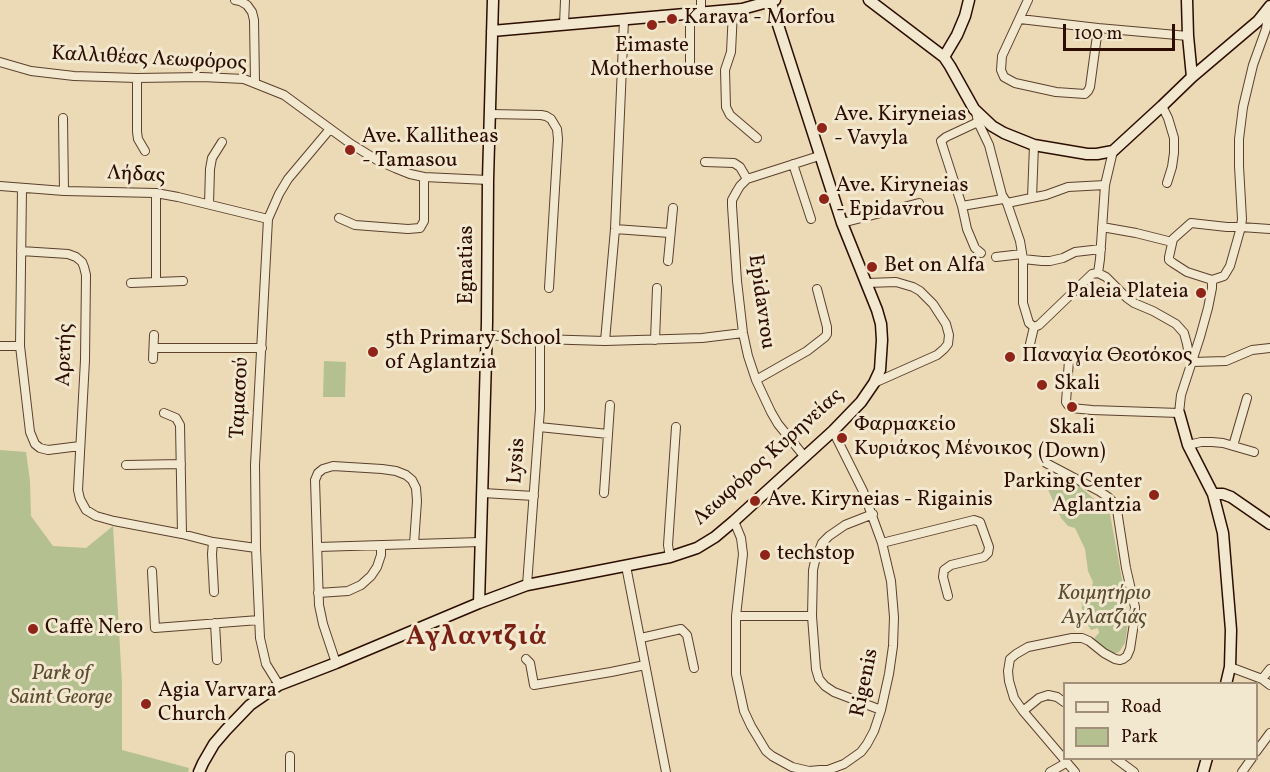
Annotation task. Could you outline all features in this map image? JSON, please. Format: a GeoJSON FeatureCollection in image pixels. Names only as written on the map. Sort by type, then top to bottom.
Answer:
{"type":"FeatureCollection","features":[{"type":"Feature","properties":{"kind":"street"},"geometry":{"type":"LineString","coordinates":[[235,0],[247,5],[252,12],[255,82]]}},
{"type":"Feature","properties":{"kind":"street","name":"Egnatias"},"geometry":{"type":"LineString","coordinates":[[479,603],[493,0]]}},
{"type":"Feature","properties":{"kind":"street"},"geometry":{"type":"LineString","coordinates":[[564,25],[566,0]]}},
{"type":"Feature","properties":{"kind":"street"},"geometry":{"type":"LineString","coordinates":[[690,66],[696,13],[701,0]]}},
{"type":"Feature","properties":{"kind":"street"},"geometry":{"type":"LineString","coordinates":[[869,0],[944,57],[970,102],[989,145],[1022,257],[1023,303],[1029,323],[1034,327]]}},
{"type":"Feature","properties":{"kind":"street"},"geometry":{"type":"LineString","coordinates":[[1028,0],[1002,56],[1001,70],[1004,77],[1015,83],[1056,92],[1085,94],[1088,91],[1098,28]]}},
{"type":"Feature","properties":{"kind":"street"},"geometry":{"type":"LineString","coordinates":[[1187,0],[1192,77]]}},
{"type":"Feature","properties":{"kind":"street"},"geometry":{"type":"LineString","coordinates":[[492,31],[733,10],[750,8],[772,1]]}},
{"type":"Feature","properties":{"kind":"street","name":"Λεωφόρος Κυρηνείας"},"geometry":{"type":"LineString","coordinates":[[199,772],[214,744],[226,730],[250,705],[279,685],[527,585],[670,557],[697,548],[716,537],[734,521],[833,431],[861,402],[880,370],[881,324],[819,156],[772,1]]}},
{"type":"Feature","properties":{"kind":"street"},"geometry":{"type":"LineString","coordinates":[[944,57],[957,35],[971,1]]}},
{"type":"Feature","properties":{"kind":"street"},"geometry":{"type":"LineString","coordinates":[[1269,7],[1268,29],[1248,81],[1240,122],[1239,166],[1242,219],[1240,227],[1230,266],[1227,273],[1212,280],[1188,272],[1173,264],[1168,257],[1173,239],[1194,222],[1227,227],[1240,227],[1270,229]]}},
{"type":"Feature","properties":{"kind":"street"},"geometry":{"type":"LineString","coordinates":[[1098,273],[1105,185],[1113,151],[1192,77],[1258,21],[1269,7]]}},
{"type":"Feature","properties":{"kind":"street"},"geometry":{"type":"LineString","coordinates":[[733,10],[731,52],[725,70],[726,107],[730,115],[757,138]]}},
{"type":"Feature","properties":{"kind":"street"},"geometry":{"type":"LineString","coordinates":[[1020,19],[1188,36]]}},
{"type":"Feature","properties":{"kind":"street"},"geometry":{"type":"LineString","coordinates":[[605,341],[615,229],[624,20]]}},
{"type":"Feature","properties":{"kind":"street","name":"Καλλιθέας Λεωφόρος"},"geometry":{"type":"LineString","coordinates":[[0,62],[31,71],[55,74],[137,78],[230,77],[244,79],[284,95],[377,160],[410,174],[424,177],[488,180]]}},
{"type":"Feature","properties":{"kind":"street"},"geometry":{"type":"LineString","coordinates":[[137,78],[137,132],[145,151]]}},
{"type":"Feature","properties":{"kind":"street"},"geometry":{"type":"LineString","coordinates":[[1162,106],[1174,138],[1172,167],[1167,183]]}},
{"type":"Feature","properties":{"kind":"street"},"geometry":{"type":"LineString","coordinates":[[490,114],[541,115],[551,119],[557,129],[549,288]]}},
{"type":"Feature","properties":{"kind":"street"},"geometry":{"type":"LineString","coordinates":[[977,117],[1004,133],[1034,145],[1086,154],[1113,151]]}},
{"type":"Feature","properties":{"kind":"street"},"geometry":{"type":"LineString","coordinates":[[977,117],[946,136],[942,141],[967,229],[973,245],[981,253]]}},
{"type":"Feature","properties":{"kind":"street"},"geometry":{"type":"LineString","coordinates":[[63,118],[64,191]]}},
{"type":"Feature","properties":{"kind":"street","name":"Ταμασού"},"geometry":{"type":"LineString","coordinates":[[279,685],[266,664],[260,638],[256,548],[255,465],[268,219],[288,179],[330,129]]}},
{"type":"Feature","properties":{"kind":"street"},"geometry":{"type":"LineString","coordinates":[[209,204],[212,158],[222,142]]}},
{"type":"Feature","properties":{"kind":"street"},"geometry":{"type":"LineString","coordinates":[[1032,198],[1034,145]]}},
{"type":"Feature","properties":{"kind":"street"},"geometry":{"type":"LineString","coordinates":[[705,162],[734,163],[745,173],[747,179],[819,156]]}},
{"type":"Feature","properties":{"kind":"street"},"geometry":{"type":"LineString","coordinates":[[793,164],[810,219]]}},
{"type":"Feature","properties":{"kind":"street"},"geometry":{"type":"LineString","coordinates":[[339,218],[355,225],[420,228],[424,221],[424,177]]}},
{"type":"Feature","properties":{"kind":"street","name":"Epidavrou"},"geometry":{"type":"LineString","coordinates":[[747,179],[732,200],[743,333],[756,380],[771,412],[804,456]]}},
{"type":"Feature","properties":{"kind":"street"},"geometry":{"type":"LineString","coordinates":[[962,206],[1032,198],[1068,187],[1105,185]]}},
{"type":"Feature","properties":{"kind":"street","name":"Λήδας"},"geometry":{"type":"LineString","coordinates":[[0,186],[156,194],[178,197],[268,219]]}},
{"type":"Feature","properties":{"kind":"street"},"geometry":{"type":"LineString","coordinates":[[22,188],[20,345],[32,438],[40,448],[48,450],[80,446]]}},
{"type":"Feature","properties":{"kind":"street"},"geometry":{"type":"LineString","coordinates":[[156,194],[156,281]]}},
{"type":"Feature","properties":{"kind":"street"},"geometry":{"type":"LineString","coordinates":[[842,223],[919,203]]}},
{"type":"Feature","properties":{"kind":"street"},"geometry":{"type":"LineString","coordinates":[[668,261],[673,208]]}},
{"type":"Feature","properties":{"kind":"street"},"geometry":{"type":"LineString","coordinates":[[1102,227],[1172,242]]}},
{"type":"Feature","properties":{"kind":"street"},"geometry":{"type":"LineString","coordinates":[[615,229],[670,233]]}},
{"type":"Feature","properties":{"kind":"street"},"geometry":{"type":"LineString","coordinates":[[996,256],[1050,261],[1075,252],[1101,249]]}},
{"type":"Feature","properties":{"kind":"street","name":"Αρετής"},"geometry":{"type":"LineString","coordinates":[[21,251],[68,254],[76,257],[84,267],[86,275],[85,360],[78,490],[86,510],[90,514],[105,518],[182,534]]}},
{"type":"Feature","properties":{"kind":"street"},"geometry":{"type":"LineString","coordinates":[[1034,327],[1039,325],[1092,274],[1098,273],[1106,277],[1134,303],[1176,324],[1188,344],[1192,362]]}},
{"type":"Feature","properties":{"kind":"street"},"geometry":{"type":"LineString","coordinates":[[1212,280],[1208,308],[1181,395],[1179,413],[1188,445],[1213,494],[1223,533],[1231,630],[1230,667],[1226,682]]}},
{"type":"Feature","properties":{"kind":"street"},"geometry":{"type":"LineString","coordinates":[[131,283],[183,281]]}},
{"type":"Feature","properties":{"kind":"street"},"geometry":{"type":"LineString","coordinates":[[867,283],[896,282],[920,291],[933,304],[950,335],[948,344],[937,355],[874,383]]}},
{"type":"Feature","properties":{"kind":"street"},"geometry":{"type":"LineString","coordinates":[[655,340],[657,288]]}},
{"type":"Feature","properties":{"kind":"street"},"geometry":{"type":"LineString","coordinates":[[756,380],[807,351],[825,337],[827,327],[817,289]]}},
{"type":"Feature","properties":{"kind":"street"},"geometry":{"type":"LineString","coordinates":[[1030,345],[1034,327]]}},
{"type":"Feature","properties":{"kind":"street"},"geometry":{"type":"LineString","coordinates":[[487,335],[605,341],[702,338],[743,333]]}},
{"type":"Feature","properties":{"kind":"street"},"geometry":{"type":"LineString","coordinates":[[153,359],[154,335]]}},
{"type":"Feature","properties":{"kind":"street","name":"Lysis"},"geometry":{"type":"LineString","coordinates":[[527,585],[540,409],[540,339]]}},
{"type":"Feature","properties":{"kind":"street"},"geometry":{"type":"LineString","coordinates":[[0,346],[20,345]]}},
{"type":"Feature","properties":{"kind":"street"},"geometry":{"type":"LineString","coordinates":[[154,348],[262,348]]}},
{"type":"Feature","properties":{"kind":"street"},"geometry":{"type":"LineString","coordinates":[[1192,362],[1219,363],[1252,350],[1270,348]]}},
{"type":"Feature","properties":{"kind":"street"},"geometry":{"type":"LineString","coordinates":[[1069,360],[1066,402],[1071,408],[1179,413]]}},
{"type":"Feature","properties":{"kind":"street"},"geometry":{"type":"LineString","coordinates":[[1233,446],[1247,398]]}},
{"type":"Feature","properties":{"kind":"street"},"geometry":{"type":"LineString","coordinates":[[604,493],[610,405]]}},
{"type":"Feature","properties":{"kind":"street"},"geometry":{"type":"LineString","coordinates":[[164,413],[179,420],[180,424],[182,534],[213,542],[256,548]]}},
{"type":"Feature","properties":{"kind":"street"},"geometry":{"type":"LineString","coordinates":[[539,427],[608,434]]}},
{"type":"Feature","properties":{"kind":"street"},"geometry":{"type":"LineString","coordinates":[[670,557],[668,545],[676,427]]}},
{"type":"Feature","properties":{"kind":"street","name":"Rigenis"},"geometry":{"type":"LineString","coordinates":[[734,521],[741,538],[742,554],[736,616],[736,674],[744,711],[755,735],[766,751],[792,767],[808,771],[828,770],[844,764],[853,759],[867,744],[874,731],[889,675],[894,617],[891,581],[873,514],[833,431]]}},
{"type":"Feature","properties":{"kind":"street"},"geometry":{"type":"LineString","coordinates":[[1188,445],[1212,442],[1254,452]]}},
{"type":"Feature","properties":{"kind":"street"},"geometry":{"type":"LineString","coordinates":[[1046,463],[1099,491],[1114,503],[1133,600],[1134,623],[1130,649],[1127,656],[1120,660],[1104,653],[1082,638],[1028,647],[1010,659],[1009,681],[1014,698],[1063,759]]}},
{"type":"Feature","properties":{"kind":"street"},"geometry":{"type":"LineString","coordinates":[[126,465],[181,464]]}},
{"type":"Feature","properties":{"kind":"street"},"geometry":{"type":"LineString","coordinates":[[336,663],[319,605],[315,480],[318,473],[333,466],[382,469],[406,475],[416,488],[414,544]]}},
{"type":"Feature","properties":{"kind":"street"},"geometry":{"type":"LineString","coordinates":[[483,493],[534,496]]}},
{"type":"Feature","properties":{"kind":"street"},"geometry":{"type":"LineString","coordinates":[[1213,494],[1231,497],[1270,524]]}},
{"type":"Feature","properties":{"kind":"street"},"geometry":{"type":"LineString","coordinates":[[873,514],[845,525],[822,543],[813,570],[812,616],[816,669],[819,679],[834,692],[881,710]]}},
{"type":"Feature","properties":{"kind":"street"},"geometry":{"type":"LineString","coordinates":[[882,543],[974,520],[980,522],[989,547],[988,553],[984,557],[944,570],[943,577],[948,596]]}},
{"type":"Feature","properties":{"kind":"street"},"geometry":{"type":"LineString","coordinates":[[213,542],[214,592]]}},
{"type":"Feature","properties":{"kind":"street"},"geometry":{"type":"LineString","coordinates":[[318,547],[480,542]]}},
{"type":"Feature","properties":{"kind":"street"},"geometry":{"type":"LineString","coordinates":[[318,594],[348,591],[361,585],[377,567],[381,545]]}},
{"type":"Feature","properties":{"kind":"street"},"geometry":{"type":"LineString","coordinates":[[626,566],[666,772]]}},
{"type":"Feature","properties":{"kind":"street"},"geometry":{"type":"LineString","coordinates":[[152,572],[155,628],[258,620]]}},
{"type":"Feature","properties":{"kind":"street"},"geometry":{"type":"LineString","coordinates":[[736,616],[812,616]]}},
{"type":"Feature","properties":{"kind":"street"},"geometry":{"type":"LineString","coordinates":[[215,623],[217,660]]}},
{"type":"Feature","properties":{"kind":"street"},"geometry":{"type":"LineString","coordinates":[[641,638],[681,629],[687,635],[694,668]]}},
{"type":"Feature","properties":{"kind":"street"},"geometry":{"type":"LineString","coordinates":[[526,659],[530,663],[534,685],[645,664]]}},
{"type":"Feature","properties":{"kind":"street"},"geometry":{"type":"LineString","coordinates":[[1230,667],[1262,679],[1270,685]]}},
{"type":"Feature","properties":{"kind":"street"},"geometry":{"type":"LineString","coordinates":[[1262,679],[1270,669]]}},
{"type":"Feature","properties":{"kind":"street"},"geometry":{"type":"LineString","coordinates":[[1023,711],[1039,698],[1057,697],[1063,701]]}},
{"type":"Feature","properties":{"kind":"street"},"geometry":{"type":"LineString","coordinates":[[1258,751],[1270,733]]}},
{"type":"Feature","properties":{"kind":"street"},"geometry":{"type":"LineString","coordinates":[[290,756],[291,772]]}},
{"type":"Feature","properties":{"kind":"street"},"geometry":{"type":"LineString","coordinates":[[1064,760],[1075,772]]}},
{"type":"Feature","properties":{"kind":"street"},"geometry":{"type":"LineString","coordinates":[[1116,760],[1134,772]]}},
{"type":"Feature","properties":{"kind":"street"},"geometry":{"type":"LineString","coordinates":[[1242,772],[1251,760]]}},
{"type":"Feature","properties":{"kind":"street"},"geometry":{"type":"LineString","coordinates":[[1050,772],[1066,763]]}},
{"type":"Feature","properties":{"kind":"green space"},"geometry":{"type":"Polygon","coordinates":[[[324,361],[346,362],[345,397],[323,397],[324,361]]]}},
{"type":"Feature","properties":{"kind":"green space","name":"Park of Saint George"},"geometry":{"type":"Polygon","coordinates":[[[0,450],[26,452],[31,516],[53,546],[86,548],[113,526],[122,683],[122,750],[189,768],[188,772],[0,772],[0,450]]]}},
{"type":"Feature","properties":{"kind":"green space","name":"Κοιμητήριο Αγλατζιάς"},"geometry":{"type":"Polygon","coordinates":[[[1051,473],[1078,485],[1110,514],[1128,623],[1125,643],[1119,652],[1110,655],[1095,642],[1095,637],[1099,633],[1098,628],[1091,630],[1083,617],[1081,597],[1091,590],[1093,582],[1088,571],[1085,549],[1075,528],[1068,526],[1061,518],[1045,483],[1047,476],[1051,473]]]}},
{"type":"Feature","properties":{"kind":"place","name":"Karava - Morfou"},"geometry":{"type":"Point","coordinates":[672,19]}},
{"type":"Feature","properties":{"kind":"place","name":"Eimaste Motherhouse"},"geometry":{"type":"Point","coordinates":[652,25]}},
{"type":"Feature","properties":{"kind":"place","name":"Ave. Kiryneias - Vavyla"},"geometry":{"type":"Point","coordinates":[822,128]}},
{"type":"Feature","properties":{"kind":"place","name":"Ave. Kallitheas - Tamasou"},"geometry":{"type":"Point","coordinates":[350,150]}},
{"type":"Feature","properties":{"kind":"place","name":"Ave. Kiryneias - Epidavrou"},"geometry":{"type":"Point","coordinates":[824,199]}},
{"type":"Feature","properties":{"kind":"place","name":"Bet on Alfa"},"geometry":{"type":"Point","coordinates":[872,267]}},
{"type":"Feature","properties":{"kind":"place","name":"Paleia Plateia"},"geometry":{"type":"Point","coordinates":[1201,293]}},
{"type":"Feature","properties":{"kind":"place","name":"5th Primary School of Aglantzia"},"geometry":{"type":"Point","coordinates":[373,352]}},
{"type":"Feature","properties":{"kind":"place","name":"Παναγία Θεοτόκος"},"geometry":{"type":"Point","coordinates":[1010,357]}},
{"type":"Feature","properties":{"kind":"place","name":"Skali"},"geometry":{"type":"Point","coordinates":[1042,385]}},
{"type":"Feature","properties":{"kind":"place","name":"Skali (Down)"},"geometry":{"type":"Point","coordinates":[1072,407]}},
{"type":"Feature","properties":{"kind":"place","name":"Φαρμακείο Κυριάκος Μένοικος"},"geometry":{"type":"Point","coordinates":[842,438]}},
{"type":"Feature","properties":{"kind":"place","name":"Parking Center Aglantzia"},"geometry":{"type":"Point","coordinates":[1154,495]}},
{"type":"Feature","properties":{"kind":"place","name":"Ave. Kiryneias - Rigainis"},"geometry":{"type":"Point","coordinates":[755,501]}},
{"type":"Feature","properties":{"kind":"place","name":"techstop"},"geometry":{"type":"Point","coordinates":[765,555]}},
{"type":"Feature","properties":{"kind":"place","name":"Caffè Nero"},"geometry":{"type":"Point","coordinates":[33,629]}},
{"type":"Feature","properties":{"kind":"place","name":"Agia Varvara Church"},"geometry":{"type":"Point","coordinates":[146,704]}},
{"type":"Feature","properties":{"kind":"district","name":"Αγλαντζιά"},"geometry":{"type":"Point","coordinates":[477,639]}}]}
